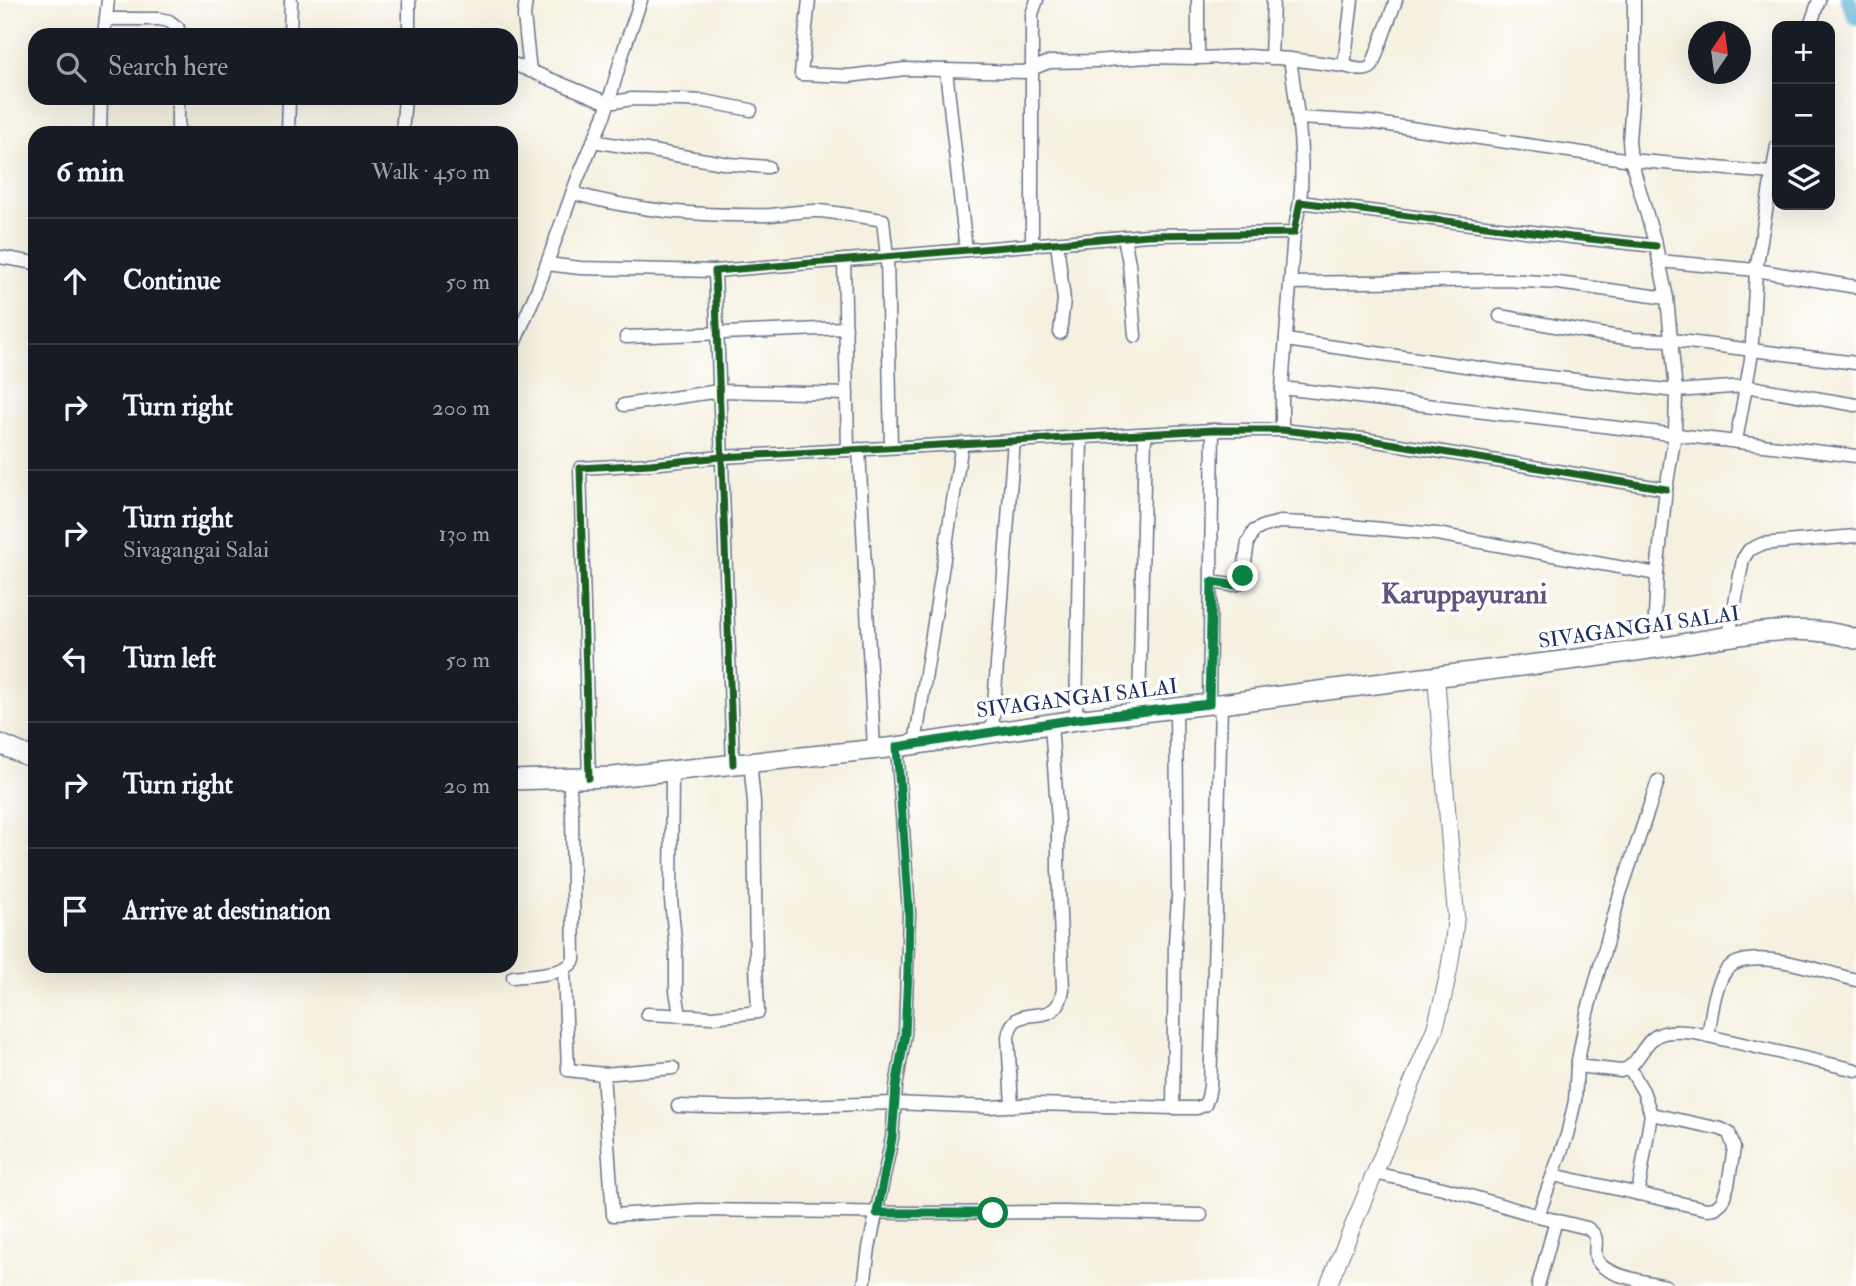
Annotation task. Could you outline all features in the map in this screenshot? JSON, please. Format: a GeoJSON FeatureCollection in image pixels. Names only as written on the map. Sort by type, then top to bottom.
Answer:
{"type":"FeatureCollection","features":[{"type":"Feature","properties":{"kind":"main road","name":"SIVAGANGAI SALAI"},"geometry":{"type":"LineString","coordinates":[[518,780],[589,778],[874,750],[1076,719],[1436,677],[1656,649],[1729,636],[1815,631],[1856,639]]}},
{"type":"Feature","properties":{"kind":"main road"},"geometry":{"type":"LineString","coordinates":[[0,744],[28,756]]}},
{"type":"Feature","properties":{"kind":"street"},"geometry":{"type":"LineString","coordinates":[[105,28],[108,0]]}},
{"type":"Feature","properties":{"kind":"street"},"geometry":{"type":"LineString","coordinates":[[290,28],[291,0]]}},
{"type":"Feature","properties":{"kind":"street"},"geometry":{"type":"LineString","coordinates":[[409,0],[409,28]]}},
{"type":"Feature","properties":{"kind":"street"},"geometry":{"type":"LineString","coordinates":[[526,0],[524,16],[530,71]]}},
{"type":"Feature","properties":{"kind":"street"},"geometry":{"type":"LineString","coordinates":[[518,335],[608,103],[641,0]]}},
{"type":"Feature","properties":{"kind":"street"},"geometry":{"type":"LineString","coordinates":[[809,0],[802,74],[849,76],[905,69],[1024,72],[1049,62],[1147,57],[1249,56],[1369,69],[1396,0]]}},
{"type":"Feature","properties":{"kind":"street"},"geometry":{"type":"LineString","coordinates":[[1032,245],[1032,14],[1037,0]]}},
{"type":"Feature","properties":{"kind":"street"},"geometry":{"type":"LineString","coordinates":[[1198,0],[1198,58]]}},
{"type":"Feature","properties":{"kind":"street"},"geometry":{"type":"LineString","coordinates":[[1271,58],[1273,0]]}},
{"type":"Feature","properties":{"kind":"street"},"geometry":{"type":"LineString","coordinates":[[1344,66],[1352,0]]}},
{"type":"Feature","properties":{"kind":"street"},"geometry":{"type":"LineString","coordinates":[[1634,0],[1634,75],[1629,141],[1631,160],[1656,246],[1667,298],[1676,391],[1675,434],[1657,574],[1656,649]]}},
{"type":"Feature","properties":{"kind":"street"},"geometry":{"type":"LineString","coordinates":[[1812,21],[1819,0]]}},
{"type":"Feature","properties":{"kind":"street"},"geometry":{"type":"LineString","coordinates":[[106,19],[159,19],[169,21],[178,28]]}},
{"type":"Feature","properties":{"kind":"street"},"geometry":{"type":"LineString","coordinates":[[1282,430],[1282,388],[1294,233],[1303,174],[1299,118],[1290,59]]}},
{"type":"Feature","properties":{"kind":"street"},"geometry":{"type":"LineString","coordinates":[[518,66],[608,103],[632,99],[704,101],[751,110]]}},
{"type":"Feature","properties":{"kind":"street"},"geometry":{"type":"LineString","coordinates":[[946,70],[966,250]]}},
{"type":"Feature","properties":{"kind":"street"},"geometry":{"type":"LineString","coordinates":[[100,126],[101,105]]}},
{"type":"Feature","properties":{"kind":"street"},"geometry":{"type":"LineString","coordinates":[[178,105],[178,126]]}},
{"type":"Feature","properties":{"kind":"street"},"geometry":{"type":"LineString","coordinates":[[288,126],[289,105]]}},
{"type":"Feature","properties":{"kind":"street"},"geometry":{"type":"LineString","coordinates":[[403,126],[404,105]]}},
{"type":"Feature","properties":{"kind":"street"},"geometry":{"type":"LineString","coordinates":[[1299,118],[1369,122],[1631,160],[1772,173],[1756,270],[1751,359],[1736,441]]}},
{"type":"Feature","properties":{"kind":"street"},"geometry":{"type":"LineString","coordinates":[[593,141],[729,164],[768,167]]}},
{"type":"Feature","properties":{"kind":"street"},"geometry":{"type":"LineString","coordinates":[[572,193],[611,204],[663,212],[772,215],[816,211],[883,220],[887,257],[891,447]]}},
{"type":"Feature","properties":{"kind":"street"},"geometry":{"type":"LineString","coordinates":[[1300,202],[1656,246]]}},
{"type":"Feature","properties":{"kind":"street"},"geometry":{"type":"LineString","coordinates":[[547,264],[580,268],[715,271],[1124,237],[1294,233]]}},
{"type":"Feature","properties":{"kind":"street"},"geometry":{"type":"LineString","coordinates":[[1124,237],[1135,336]]}},
{"type":"Feature","properties":{"kind":"street"},"geometry":{"type":"LineString","coordinates":[[1058,243],[1064,300],[1060,333]]}},
{"type":"Feature","properties":{"kind":"street"},"geometry":{"type":"LineString","coordinates":[[0,257],[28,262]]}},
{"type":"Feature","properties":{"kind":"street"},"geometry":{"type":"LineString","coordinates":[[844,260],[847,394],[854,449],[874,750]]}},
{"type":"Feature","properties":{"kind":"street"},"geometry":{"type":"LineString","coordinates":[[1659,261],[1756,270],[1856,287]]}},
{"type":"Feature","properties":{"kind":"street"},"geometry":{"type":"LineString","coordinates":[[647,1014],[713,1017],[758,1012],[754,802],[741,763],[721,457],[715,271]]}},
{"type":"Feature","properties":{"kind":"street"},"geometry":{"type":"LineString","coordinates":[[1291,283],[1506,280],[1558,283],[1667,298]]}},
{"type":"Feature","properties":{"kind":"street"},"geometry":{"type":"LineString","coordinates":[[1500,316],[1633,339],[1672,340],[1856,363]]}},
{"type":"Feature","properties":{"kind":"street"},"geometry":{"type":"LineString","coordinates":[[626,337],[846,328]]}},
{"type":"Feature","properties":{"kind":"street"},"geometry":{"type":"LineString","coordinates":[[1286,340],[1514,373],[1676,391],[1745,386],[1856,405]]}},
{"type":"Feature","properties":{"kind":"street"},"geometry":{"type":"LineString","coordinates":[[1282,388],[1856,456]]}},
{"type":"Feature","properties":{"kind":"street"},"geometry":{"type":"LineString","coordinates":[[624,405],[719,391],[847,394]]}},
{"type":"Feature","properties":{"kind":"street"},"geometry":{"type":"LineString","coordinates":[[678,1106],[739,1108],[894,1103],[990,1107],[1037,1104],[1197,1108],[1205,1105],[1210,1086],[1216,906],[1213,430]]}},
{"type":"Feature","properties":{"kind":"street"},"geometry":{"type":"LineString","coordinates":[[589,778],[580,468],[1014,440],[1213,430],[1282,430],[1364,439],[1666,489]]}},
{"type":"Feature","properties":{"kind":"street"},"geometry":{"type":"LineString","coordinates":[[1139,712],[1145,433]]}},
{"type":"Feature","properties":{"kind":"street"},"geometry":{"type":"LineString","coordinates":[[1076,719],[1081,437]]}},
{"type":"Feature","properties":{"kind":"street"},"geometry":{"type":"LineString","coordinates":[[992,731],[1014,440]]}},
{"type":"Feature","properties":{"kind":"street"},"geometry":{"type":"LineString","coordinates":[[864,1286],[869,1248],[892,1138],[894,1103],[905,1034],[909,912],[906,745],[962,443]]}},
{"type":"Feature","properties":{"kind":"street"},"geometry":{"type":"LineString","coordinates":[[1212,582],[1238,584],[1243,576],[1248,542],[1254,531],[1280,522],[1437,534],[1657,574]]}},
{"type":"Feature","properties":{"kind":"street"},"geometry":{"type":"LineString","coordinates":[[1729,636],[1743,559],[1749,550],[1762,544],[1856,536]]}},
{"type":"Feature","properties":{"kind":"street"},"geometry":{"type":"LineString","coordinates":[[1328,1286],[1435,1028],[1453,952],[1456,916],[1436,677]]}},
{"type":"Feature","properties":{"kind":"street"},"geometry":{"type":"LineString","coordinates":[[1173,1108],[1178,898],[1176,709]]}},
{"type":"Feature","properties":{"kind":"street"},"geometry":{"type":"LineString","coordinates":[[1012,1106],[1008,1037],[1010,1027],[1014,1021],[1024,1017],[1050,1012],[1056,1007],[1063,989],[1058,821],[1051,724]]}},
{"type":"Feature","properties":{"kind":"street"},"geometry":{"type":"LineString","coordinates":[[672,770],[671,900],[676,949],[676,991],[680,1015]]}},
{"type":"Feature","properties":{"kind":"street"},"geometry":{"type":"LineString","coordinates":[[513,977],[564,970],[572,965],[574,960],[569,778]]}},
{"type":"Feature","properties":{"kind":"street"},"geometry":{"type":"LineString","coordinates":[[1538,1216],[1567,1135],[1575,1101],[1577,1066],[1587,1013],[1620,894],[1658,781]]}},
{"type":"Feature","properties":{"kind":"street"},"geometry":{"type":"LineString","coordinates":[[1709,1036],[1718,986],[1726,970],[1738,961],[1755,958],[1774,960],[1856,980]]}},
{"type":"Feature","properties":{"kind":"street"},"geometry":{"type":"LineString","coordinates":[[564,970],[568,1070],[603,1074],[673,1068]]}},
{"type":"Feature","properties":{"kind":"street"},"geometry":{"type":"LineString","coordinates":[[1577,1066],[1620,1071],[1629,1068],[1649,1041],[1660,1034],[1684,1032],[1856,1070]]}},
{"type":"Feature","properties":{"kind":"street"},"geometry":{"type":"LineString","coordinates":[[1629,1068],[1643,1091],[1651,1114],[1638,1194]]}},
{"type":"Feature","properties":{"kind":"street"},"geometry":{"type":"LineString","coordinates":[[603,1074],[613,1215],[698,1210],[1201,1215]]}},
{"type":"Feature","properties":{"kind":"street"},"geometry":{"type":"LineString","coordinates":[[1553,1175],[1707,1209],[1715,1208],[1722,1202],[1728,1185],[1734,1148],[1729,1133],[1651,1114]]}},
{"type":"Feature","properties":{"kind":"street"},"geometry":{"type":"LineString","coordinates":[[1374,1173],[1443,1188],[1587,1228],[1597,1240],[1596,1258],[1601,1267],[1626,1277],[1666,1286]]}},
{"type":"Feature","properties":{"kind":"street"},"geometry":{"type":"LineString","coordinates":[[1538,1286],[1556,1220]]}},
{"type":"Feature","properties":{"kind":"waterway"},"geometry":{"type":"LineString","coordinates":[[1848,0],[1856,17]]}},
{"type":"Feature","properties":{"kind":"cycle path"},"geometry":{"type":"LineString","coordinates":[[733,764],[715,271],[1148,235],[1294,233],[1300,202],[1656,246]]}},
{"type":"Feature","properties":{"kind":"cycle path"},"geometry":{"type":"LineString","coordinates":[[589,778],[580,468],[721,457],[1213,430],[1282,430],[1364,439],[1666,489]]}},
{"type":"Feature","properties":{"kind":"district","name":"Karuppayurani"},"geometry":{"type":"Point","coordinates":[1464,593]}},
{"type":"Feature","properties":{"kind":"route"},"geometry":{"type":"LineString","coordinates":[[993,1213],[877,1213],[892,1138],[894,1103],[905,1034],[908,972],[909,912],[897,747],[1076,719],[1209,704],[1212,582],[1238,584],[1243,576]]}}]}
